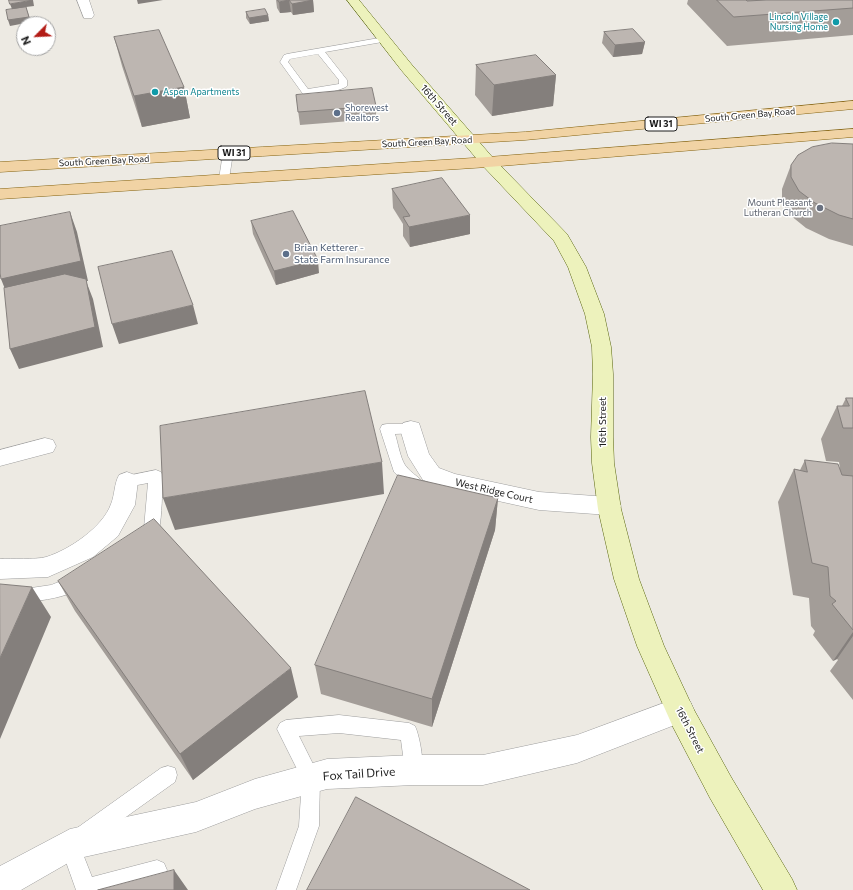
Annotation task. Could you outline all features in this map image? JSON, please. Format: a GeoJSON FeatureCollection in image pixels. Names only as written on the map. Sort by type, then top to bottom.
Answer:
{"type":"FeatureCollection","features":[{"type":"Feature","properties":{"kind":"main road","name":"South Green Bay Road"},"geometry":{"type":"LineString","coordinates":[[0,167],[525,136],[853,105]]}},
{"type":"Feature","properties":{"kind":"main road"},"geometry":{"type":"LineString","coordinates":[[488,162],[528,149],[745,128],[804,110]]}},
{"type":"Feature","properties":{"kind":"main road"},"geometry":{"type":"LineString","coordinates":[[0,194],[488,162],[853,133]]}},
{"type":"Feature","properties":{"kind":"main road"},"geometry":{"type":"LineString","coordinates":[[224,179],[255,171],[323,161],[436,154],[452,151],[462,147],[468,139]]}},
{"type":"Feature","properties":{"kind":"street"},"geometry":{"type":"LineString","coordinates":[[83,0],[88,15]]}},
{"type":"Feature","properties":{"kind":"street","name":"16th Street"},"geometry":{"type":"LineString","coordinates":[[353,0],[488,162],[561,238],[583,280],[596,317],[603,362],[602,448],[609,506],[624,570],[649,643],[680,710],[732,808],[781,890]]}},
{"type":"Feature","properties":{"kind":"street","name":"West Ridge Court"},"geometry":{"type":"LineString","coordinates":[[411,429],[419,456],[431,474],[492,497],[609,506]]}},
{"type":"Feature","properties":{"kind":"street"},"geometry":{"type":"LineString","coordinates":[[0,458],[45,446]]}},
{"type":"Feature","properties":{"kind":"street"},"geometry":{"type":"LineString","coordinates":[[0,569],[48,567],[84,550],[110,529],[123,505],[127,481]]}},
{"type":"Feature","properties":{"kind":"street","name":"Fox Tail Drive"},"geometry":{"type":"LineString","coordinates":[[0,884],[70,845],[196,817],[254,794],[311,778],[327,774],[414,770],[483,770],[577,749],[680,710]]}},
{"type":"Feature","properties":{"kind":"lane"},"geometry":{"type":"LineString","coordinates":[[320,51],[343,80],[343,86],[306,92],[284,62],[287,57],[385,39]]}},
{"type":"Feature","properties":{"kind":"lane"},"geometry":{"type":"LineString","coordinates":[[224,179],[228,153]]}},
{"type":"Feature","properties":{"kind":"lane"},"geometry":{"type":"LineString","coordinates":[[411,429],[387,429],[399,468],[415,482],[428,499],[435,501]]}},
{"type":"Feature","properties":{"kind":"lane"},"geometry":{"type":"LineString","coordinates":[[127,481],[156,476],[151,530],[134,548]]}},
{"type":"Feature","properties":{"kind":"lane"},"geometry":{"type":"LineString","coordinates":[[0,596],[24,596],[65,589],[91,574]]}},
{"type":"Feature","properties":{"kind":"lane"},"geometry":{"type":"LineString","coordinates":[[286,890],[310,826],[311,778],[286,730],[338,724],[409,732],[414,770]]}},
{"type":"Feature","properties":{"kind":"lane"},"geometry":{"type":"LineString","coordinates":[[157,870],[86,889],[70,845],[168,775]]}},
{"type":"Feature","properties":{"kind":"building"},"geometry":{"type":"Polygon","coordinates":[[[9,0],[33,0],[10,4],[9,0]]]}},
{"type":"Feature","properties":{"kind":"building"},"geometry":{"type":"Polygon","coordinates":[[[278,0],[289,0],[279,2],[278,0]]]}},
{"type":"Feature","properties":{"kind":"building"},"geometry":{"type":"Polygon","coordinates":[[[289,0],[313,0],[292,4],[289,0]]]}},
{"type":"Feature","properties":{"kind":"building"},"geometry":{"type":"Polygon","coordinates":[[[717,0],[853,0],[853,8],[734,17],[717,0]]]}},
{"type":"Feature","properties":{"kind":"building"},"geometry":{"type":"Polygon","coordinates":[[[26,7],[29,16],[16,16],[16,19],[8,20],[6,10],[26,7]]]}},
{"type":"Feature","properties":{"kind":"building"},"geometry":{"type":"Polygon","coordinates":[[[265,9],[268,15],[249,18],[246,12],[265,9]]]}},
{"type":"Feature","properties":{"kind":"building"},"geometry":{"type":"Polygon","coordinates":[[[633,29],[645,42],[615,45],[604,32],[633,29]]]}},
{"type":"Feature","properties":{"kind":"building"},"geometry":{"type":"Polygon","coordinates":[[[159,30],[184,87],[134,96],[114,37],[159,30]]]}},
{"type":"Feature","properties":{"kind":"building"},"geometry":{"type":"Polygon","coordinates":[[[536,55],[556,75],[494,85],[476,65],[536,55]]]}},
{"type":"Feature","properties":{"kind":"building"},"geometry":{"type":"Polygon","coordinates":[[[372,88],[376,106],[298,112],[296,95],[372,88]]]}},
{"type":"Feature","properties":{"kind":"building"},"geometry":{"type":"Polygon","coordinates":[[[832,143],[853,144],[853,219],[839,215],[815,203],[799,191],[791,177],[791,165],[798,155],[812,147],[832,143]]]}},
{"type":"Feature","properties":{"kind":"building"},"geometry":{"type":"Polygon","coordinates":[[[442,178],[470,215],[409,227],[403,217],[410,216],[392,189],[442,178]]]}},
{"type":"Feature","properties":{"kind":"building","name":"Brian Ketterer - State Farm Insurance"},"geometry":{"type":"Polygon","coordinates":[[[293,211],[318,260],[274,271],[251,221],[293,211]]]}},
{"type":"Feature","properties":{"kind":"building"},"geometry":{"type":"Polygon","coordinates":[[[70,212],[81,261],[1,279],[0,226],[70,212]]]}},
{"type":"Feature","properties":{"kind":"building"},"geometry":{"type":"Polygon","coordinates":[[[172,251],[193,305],[112,324],[98,267],[172,251]]]}},
{"type":"Feature","properties":{"kind":"building"},"geometry":{"type":"Polygon","coordinates":[[[65,274],[86,279],[95,327],[10,349],[4,288],[65,274]]]}},
{"type":"Feature","properties":{"kind":"building"},"geometry":{"type":"Polygon","coordinates":[[[365,391],[382,462],[163,498],[160,426],[365,391]]]}},
{"type":"Feature","properties":{"kind":"building"},"geometry":{"type":"Polygon","coordinates":[[[846,398],[853,398],[853,428],[843,428],[837,406],[849,406],[846,398]]]}},
{"type":"Feature","properties":{"kind":"building"},"geometry":{"type":"Polygon","coordinates":[[[805,460],[838,464],[842,475],[853,476],[853,630],[832,604],[836,601],[830,596],[828,567],[812,563],[794,469],[807,472],[805,460]]]}},
{"type":"Feature","properties":{"kind":"building"},"geometry":{"type":"Polygon","coordinates":[[[398,475],[498,498],[432,699],[315,665],[398,475]]]}},
{"type":"Feature","properties":{"kind":"building"},"geometry":{"type":"Polygon","coordinates":[[[154,519],[291,668],[180,754],[58,581],[154,519]]]}},
{"type":"Feature","properties":{"kind":"building"},"geometry":{"type":"Polygon","coordinates":[[[0,584],[32,587],[0,658],[0,584]]]}},
{"type":"Feature","properties":{"kind":"building"},"geometry":{"type":"Polygon","coordinates":[[[356,797],[530,890],[307,890],[356,797]]]}},
{"type":"Feature","properties":{"kind":"building"},"geometry":{"type":"Polygon","coordinates":[[[174,870],[174,890],[98,890],[174,870]]]}},
{"type":"Feature","properties":{"kind":"place","name":"Lincoln Village Nursing Home"},"geometry":{"type":"Point","coordinates":[836,22]}},
{"type":"Feature","properties":{"kind":"place","name":"Aspen Apartments"},"geometry":{"type":"Point","coordinates":[155,92]}},
{"type":"Feature","properties":{"kind":"place","name":"Shorewest Realtors"},"geometry":{"type":"Point","coordinates":[337,113]}},
{"type":"Feature","properties":{"kind":"place","name":"Mount Pleasant Lutheran Church"},"geometry":{"type":"Point","coordinates":[820,208]}},
{"type":"Feature","properties":{"kind":"place","name":"Brian Ketterer - State Farm Insurance"},"geometry":{"type":"Point","coordinates":[286,254]}}]}
